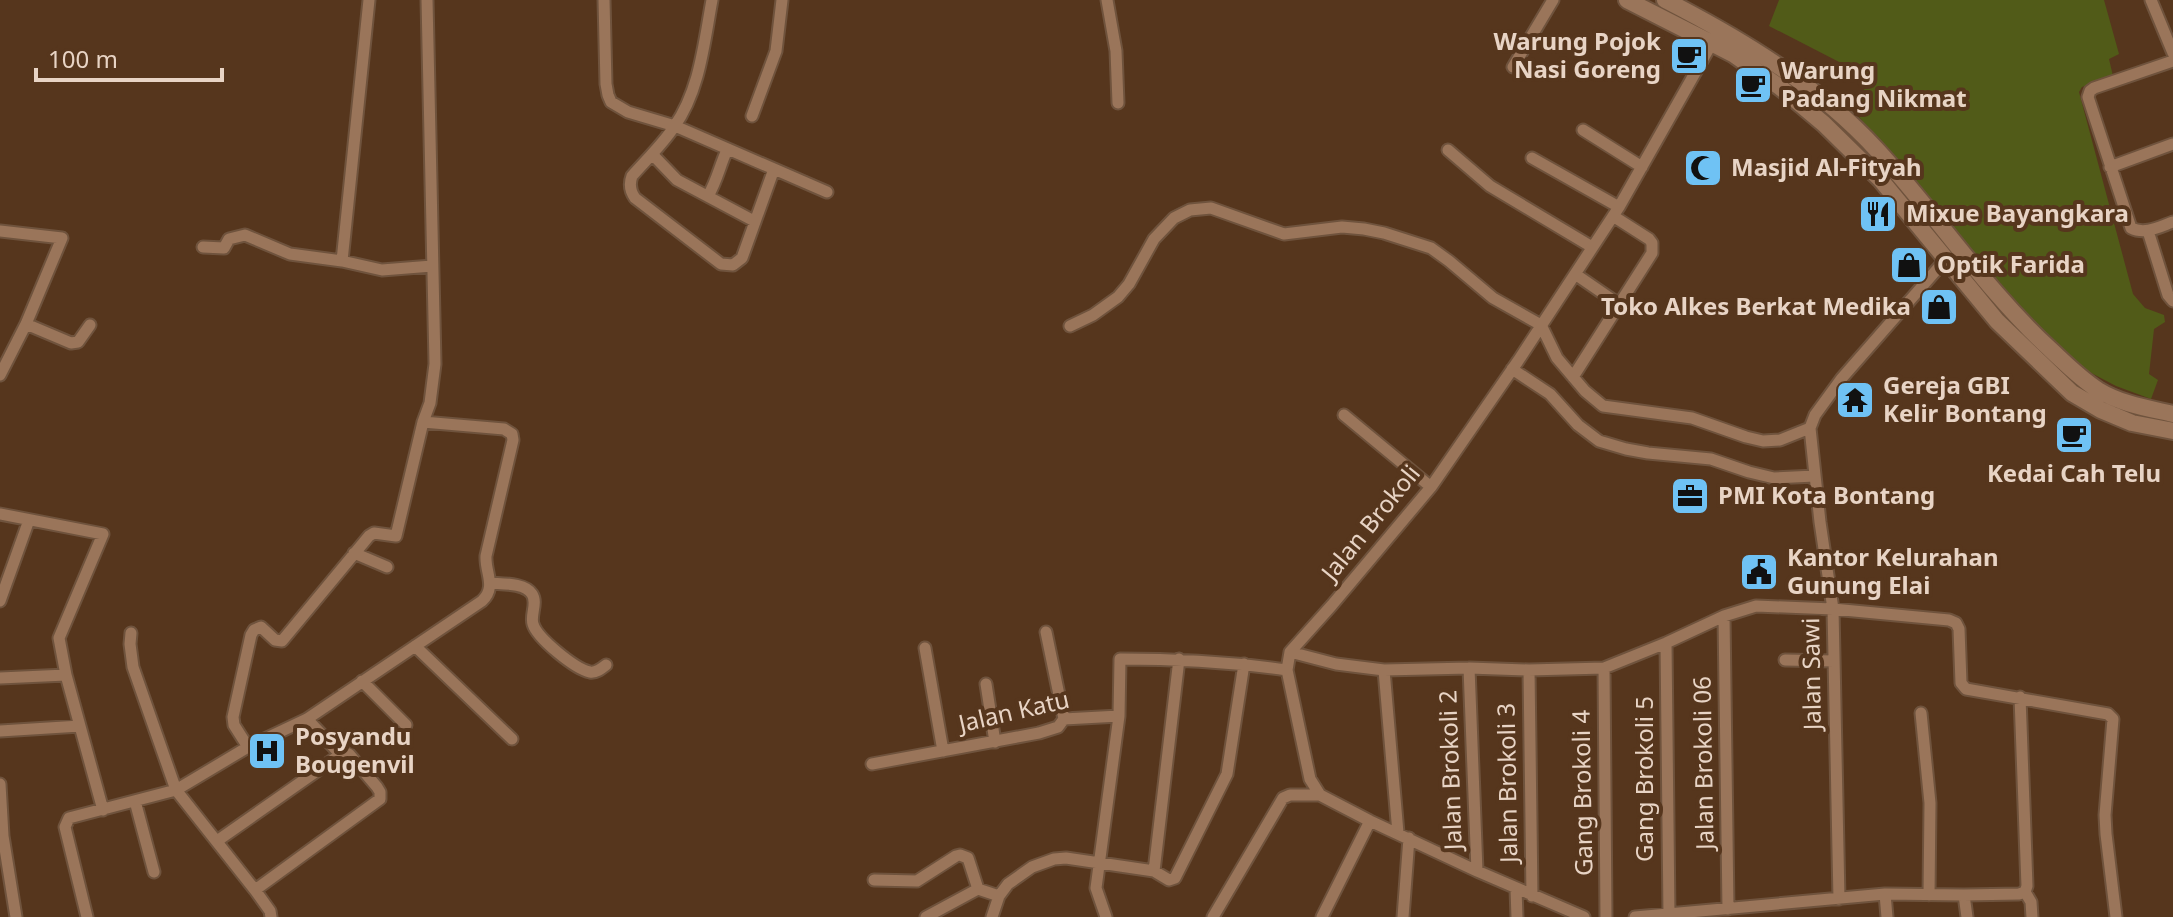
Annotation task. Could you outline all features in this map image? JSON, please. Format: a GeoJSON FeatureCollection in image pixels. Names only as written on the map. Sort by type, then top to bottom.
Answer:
{"type":"FeatureCollection","features":[{"type":"Feature","properties":{"kind":"main road"},"geometry":{"type":"LineString","coordinates":[[1627,0],[1733,54],[1824,124],[1880,179],[1997,321],[2072,393],[2132,423],[2173,431]]}},
{"type":"Feature","properties":{"kind":"main road"},"geometry":{"type":"LineString","coordinates":[[1665,0],[1760,52],[1844,118],[1877,150],[2010,309],[2080,376],[2100,391],[2128,404],[2173,414]]}},
{"type":"Feature","properties":{"kind":"main road"},"geometry":{"type":"LineString","coordinates":[[1968,287],[1982,276]]}},
{"type":"Feature","properties":{"kind":"main road"},"geometry":{"type":"LineString","coordinates":[[1997,321],[2010,309]]}},
{"type":"Feature","properties":{"kind":"street"},"geometry":{"type":"LineString","coordinates":[[342,261],[369,0]]}},
{"type":"Feature","properties":{"kind":"street"},"geometry":{"type":"LineString","coordinates":[[248,747],[234,725],[233,717],[254,630],[261,627],[275,640],[282,641],[369,536],[374,533],[393,537],[399,533],[423,422],[430,403],[435,364],[427,0]]}},
{"type":"Feature","properties":{"kind":"street"},"geometry":{"type":"LineString","coordinates":[[604,0],[606,84],[611,102],[628,112],[675,126],[827,192]]}},
{"type":"Feature","properties":{"kind":"street"},"geometry":{"type":"LineString","coordinates":[[712,0],[695,84],[675,126],[632,176],[632,193],[721,264],[733,265],[742,258],[774,169]]}},
{"type":"Feature","properties":{"kind":"street"},"geometry":{"type":"LineString","coordinates":[[752,116],[776,51],[782,0]]}},
{"type":"Feature","properties":{"kind":"street"},"geometry":{"type":"LineString","coordinates":[[1107,0],[1116,51],[1118,103]]}},
{"type":"Feature","properties":{"kind":"street"},"geometry":{"type":"LineString","coordinates":[[1513,67],[1553,0]]}},
{"type":"Feature","properties":{"kind":"street"},"geometry":{"type":"LineString","coordinates":[[2151,0],[2173,53]]}},
{"type":"Feature","properties":{"kind":"street","name":"Jalan Brokoli"},"geometry":{"type":"LineString","coordinates":[[1290,652],[1431,487],[1616,211],[1712,43]]}},
{"type":"Feature","properties":{"kind":"street"},"geometry":{"type":"LineString","coordinates":[[2173,61],[2094,88],[2090,91],[2089,103],[2131,228],[2148,231],[2173,222]]}},
{"type":"Feature","properties":{"kind":"street"},"geometry":{"type":"LineString","coordinates":[[1583,130],[1642,167]]}},
{"type":"Feature","properties":{"kind":"street"},"geometry":{"type":"LineString","coordinates":[[2110,167],[2173,144]]}},
{"type":"Feature","properties":{"kind":"street"},"geometry":{"type":"LineString","coordinates":[[708,196],[727,150]]}},
{"type":"Feature","properties":{"kind":"street"},"geometry":{"type":"LineString","coordinates":[[1448,150],[1490,186],[1592,247]]}},
{"type":"Feature","properties":{"kind":"street"},"geometry":{"type":"LineString","coordinates":[[652,154],[677,180],[754,221]]}},
{"type":"Feature","properties":{"kind":"street"},"geometry":{"type":"LineString","coordinates":[[1532,158],[1616,211],[1649,239],[1653,248],[1650,258],[1573,377]]}},
{"type":"Feature","properties":{"kind":"street"},"geometry":{"type":"LineString","coordinates":[[1070,326],[1093,315],[1118,297],[1129,284],[1154,239],[1174,218],[1197,208],[1222,211],[1284,234],[1351,228],[1372,230],[1416,242],[1440,254],[1493,298],[1541,325],[1557,358],[1585,391],[1603,406],[1692,418],[1763,441],[1780,440],[1810,432],[1815,415],[1842,378],[1946,259]]}},
{"type":"Feature","properties":{"kind":"street"},"geometry":{"type":"LineString","coordinates":[[0,231],[62,238],[26,324],[0,375]]}},
{"type":"Feature","properties":{"kind":"street"},"geometry":{"type":"LineString","coordinates":[[2148,231],[2168,295],[2173,301]]}},
{"type":"Feature","properties":{"kind":"street"},"geometry":{"type":"LineString","coordinates":[[203,247],[224,248],[229,239],[245,235],[290,254],[382,270],[432,266]]}},
{"type":"Feature","properties":{"kind":"street"},"geometry":{"type":"LineString","coordinates":[[1575,274],[1620,305]]}},
{"type":"Feature","properties":{"kind":"street"},"geometry":{"type":"LineString","coordinates":[[26,324],[71,343],[78,342],[90,325]]}},
{"type":"Feature","properties":{"kind":"street"},"geometry":{"type":"LineString","coordinates":[[1515,365],[1599,441],[1626,449],[1711,459],[1774,478],[1815,476]]}},
{"type":"Feature","properties":{"kind":"street"},"geometry":{"type":"LineString","coordinates":[[1344,415],[1431,487]]}},
{"type":"Feature","properties":{"kind":"street"},"geometry":{"type":"LineString","coordinates":[[87,917],[65,824],[69,818],[176,790],[248,747],[307,719],[487,596],[491,583],[485,565],[486,556],[512,434],[504,429],[423,422]]}},
{"type":"Feature","properties":{"kind":"street","name":"Jalan Sawi"},"geometry":{"type":"LineString","coordinates":[[1810,432],[1833,609],[1839,899]]}},
{"type":"Feature","properties":{"kind":"street"},"geometry":{"type":"LineString","coordinates":[[0,514],[103,534],[59,638],[103,810]]}},
{"type":"Feature","properties":{"kind":"street"},"geometry":{"type":"LineString","coordinates":[[0,601],[29,520]]}},
{"type":"Feature","properties":{"kind":"street"},"geometry":{"type":"LineString","coordinates":[[354,553],[387,567]]}},
{"type":"Feature","properties":{"kind":"street"},"geometry":{"type":"LineString","coordinates":[[491,583],[530,591],[535,601],[532,622],[535,629],[574,664],[588,672],[595,672],[606,665]]}},
{"type":"Feature","properties":{"kind":"street"},"geometry":{"type":"LineString","coordinates":[[1320,795],[1310,779],[1287,670],[1290,652],[1336,664],[1384,670],[1604,668],[1724,616],[1756,606],[1833,609],[1949,620],[1956,623],[1959,629],[1961,683],[1964,687],[2108,714],[2113,719],[2105,815],[2116,917]]}},
{"type":"Feature","properties":{"kind":"street","name":"Jalan Brokoli 06"},"geometry":{"type":"LineString","coordinates":[[1724,616],[1728,909]]}},
{"type":"Feature","properties":{"kind":"street"},"geometry":{"type":"LineString","coordinates":[[1046,632],[1064,719]]}},
{"type":"Feature","properties":{"kind":"street"},"geometry":{"type":"LineString","coordinates":[[131,633],[133,667],[176,790],[255,890],[271,917]]}},
{"type":"Feature","properties":{"kind":"street","name":"Gang Brokoli 5"},"geometry":{"type":"LineString","coordinates":[[1666,643],[1669,915]]}},
{"type":"Feature","properties":{"kind":"street"},"geometry":{"type":"LineString","coordinates":[[415,646],[512,739]]}},
{"type":"Feature","properties":{"kind":"street"},"geometry":{"type":"LineString","coordinates":[[925,648],[943,751]]}},
{"type":"Feature","properties":{"kind":"street"},"geometry":{"type":"LineString","coordinates":[[1106,917],[1096,892],[1119,716],[1120,659],[1179,659],[1287,670]]}},
{"type":"Feature","properties":{"kind":"street"},"geometry":{"type":"LineString","coordinates":[[1154,871],[1179,659]]}},
{"type":"Feature","properties":{"kind":"street"},"geometry":{"type":"LineString","coordinates":[[1785,660],[1834,661]]}},
{"type":"Feature","properties":{"kind":"street"},"geometry":{"type":"LineString","coordinates":[[992,917],[999,896],[1015,879],[1044,862],[1066,858],[1100,868],[1154,871],[1166,879],[1175,878],[1230,765],[1244,664]]}},
{"type":"Feature","properties":{"kind":"street","name":"Jalan Brokoli 2"},"geometry":{"type":"LineString","coordinates":[[1469,668],[1477,871]]}},
{"type":"Feature","properties":{"kind":"street","name":"Gang Brokoli 4"},"geometry":{"type":"LineString","coordinates":[[1604,668],[1606,917]]}},
{"type":"Feature","properties":{"kind":"street"},"geometry":{"type":"LineString","coordinates":[[1384,670],[1404,835],[1403,917]]}},
{"type":"Feature","properties":{"kind":"street","name":"Jalan Brokoli 3"},"geometry":{"type":"LineString","coordinates":[[1529,670],[1532,896]]}},
{"type":"Feature","properties":{"kind":"street"},"geometry":{"type":"LineString","coordinates":[[0,678],[66,675]]}},
{"type":"Feature","properties":{"kind":"street"},"geometry":{"type":"LineString","coordinates":[[362,681],[406,725]]}},
{"type":"Feature","properties":{"kind":"street"},"geometry":{"type":"LineString","coordinates":[[986,684],[995,742]]}},
{"type":"Feature","properties":{"kind":"street"},"geometry":{"type":"LineString","coordinates":[[2020,697],[2025,892],[2031,902],[2032,917]]}},
{"type":"Feature","properties":{"kind":"street"},"geometry":{"type":"LineString","coordinates":[[1921,713],[1930,803],[1929,895]]}},
{"type":"Feature","properties":{"kind":"street","name":"Jalan Katu"},"geometry":{"type":"LineString","coordinates":[[872,764],[1054,729],[1064,719],[1119,716]]}},
{"type":"Feature","properties":{"kind":"street"},"geometry":{"type":"LineString","coordinates":[[307,719],[340,754]]}},
{"type":"Feature","properties":{"kind":"street"},"geometry":{"type":"LineString","coordinates":[[0,731],[80,726]]}},
{"type":"Feature","properties":{"kind":"street"},"geometry":{"type":"LineString","coordinates":[[217,841],[340,754],[349,754],[377,787],[380,799],[255,890]]}},
{"type":"Feature","properties":{"kind":"street"},"geometry":{"type":"LineString","coordinates":[[0,784],[3,836],[16,917]]}},
{"type":"Feature","properties":{"kind":"street"},"geometry":{"type":"LineString","coordinates":[[1213,917],[1283,798],[1290,795],[1320,795],[1477,871],[1584,917]]}},
{"type":"Feature","properties":{"kind":"street"},"geometry":{"type":"LineString","coordinates":[[135,801],[154,872]]}},
{"type":"Feature","properties":{"kind":"street"},"geometry":{"type":"LineString","coordinates":[[1322,917],[1370,821]]}},
{"type":"Feature","properties":{"kind":"street"},"geometry":{"type":"LineString","coordinates":[[874,880],[917,881],[960,855],[968,858],[978,889]]}},
{"type":"Feature","properties":{"kind":"street"},"geometry":{"type":"LineString","coordinates":[[926,917],[978,889],[999,896]]}},
{"type":"Feature","properties":{"kind":"street"},"geometry":{"type":"LineString","coordinates":[[1516,889],[1517,917]]}},
{"type":"Feature","properties":{"kind":"street"},"geometry":{"type":"LineString","coordinates":[[1635,917],[1885,894],[2025,892]]}},
{"type":"Feature","properties":{"kind":"street"},"geometry":{"type":"LineString","coordinates":[[1885,894],[1887,917]]}},
{"type":"Feature","properties":{"kind":"street"},"geometry":{"type":"LineString","coordinates":[[1964,895],[1967,917]]}},
{"type":"Feature","properties":{"kind":"green space"},"geometry":{"type":"Polygon","coordinates":[[[1779,0],[2104,0],[2119,54],[2109,59],[2113,76],[2082,87],[2079,92],[2133,294],[2145,308],[2164,315],[2165,322],[2154,329],[2149,374],[2158,380],[2151,399],[2116,386],[2078,366],[2029,317],[1848,104],[1868,86],[1845,65],[1769,26],[1779,0]]]}},
{"type":"Feature","properties":{"kind":"place","name":"Warung Pojok Nasi Goreng"},"geometry":{"type":"Point","coordinates":[1689,56]}},
{"type":"Feature","properties":{"kind":"place","name":"Warung Padang Nikmat"},"geometry":{"type":"Point","coordinates":[1753,85]}},
{"type":"Feature","properties":{"kind":"place","name":"Masjid Al-Fityah"},"geometry":{"type":"Point","coordinates":[1703,168]}},
{"type":"Feature","properties":{"kind":"place","name":"Mixue Bayangkara"},"geometry":{"type":"Point","coordinates":[1878,214]}},
{"type":"Feature","properties":{"kind":"place","name":"Optik Farida"},"geometry":{"type":"Point","coordinates":[1909,265]}},
{"type":"Feature","properties":{"kind":"place","name":"Toko Alkes Berkat Medika"},"geometry":{"type":"Point","coordinates":[1939,307]}},
{"type":"Feature","properties":{"kind":"place","name":"Gereja GBI Kelir Bontang"},"geometry":{"type":"Point","coordinates":[1855,400]}},
{"type":"Feature","properties":{"kind":"place","name":"Kedai Cah Telu"},"geometry":{"type":"Point","coordinates":[2074,435]}},
{"type":"Feature","properties":{"kind":"place","name":"PMI Kota Bontang"},"geometry":{"type":"Point","coordinates":[1690,496]}},
{"type":"Feature","properties":{"kind":"place","name":"Kantor Kelurahan Gunung Elai"},"geometry":{"type":"Point","coordinates":[1759,572]}},
{"type":"Feature","properties":{"kind":"place","name":"Posyandu Bougenvil"},"geometry":{"type":"Point","coordinates":[267,751]}}]}
